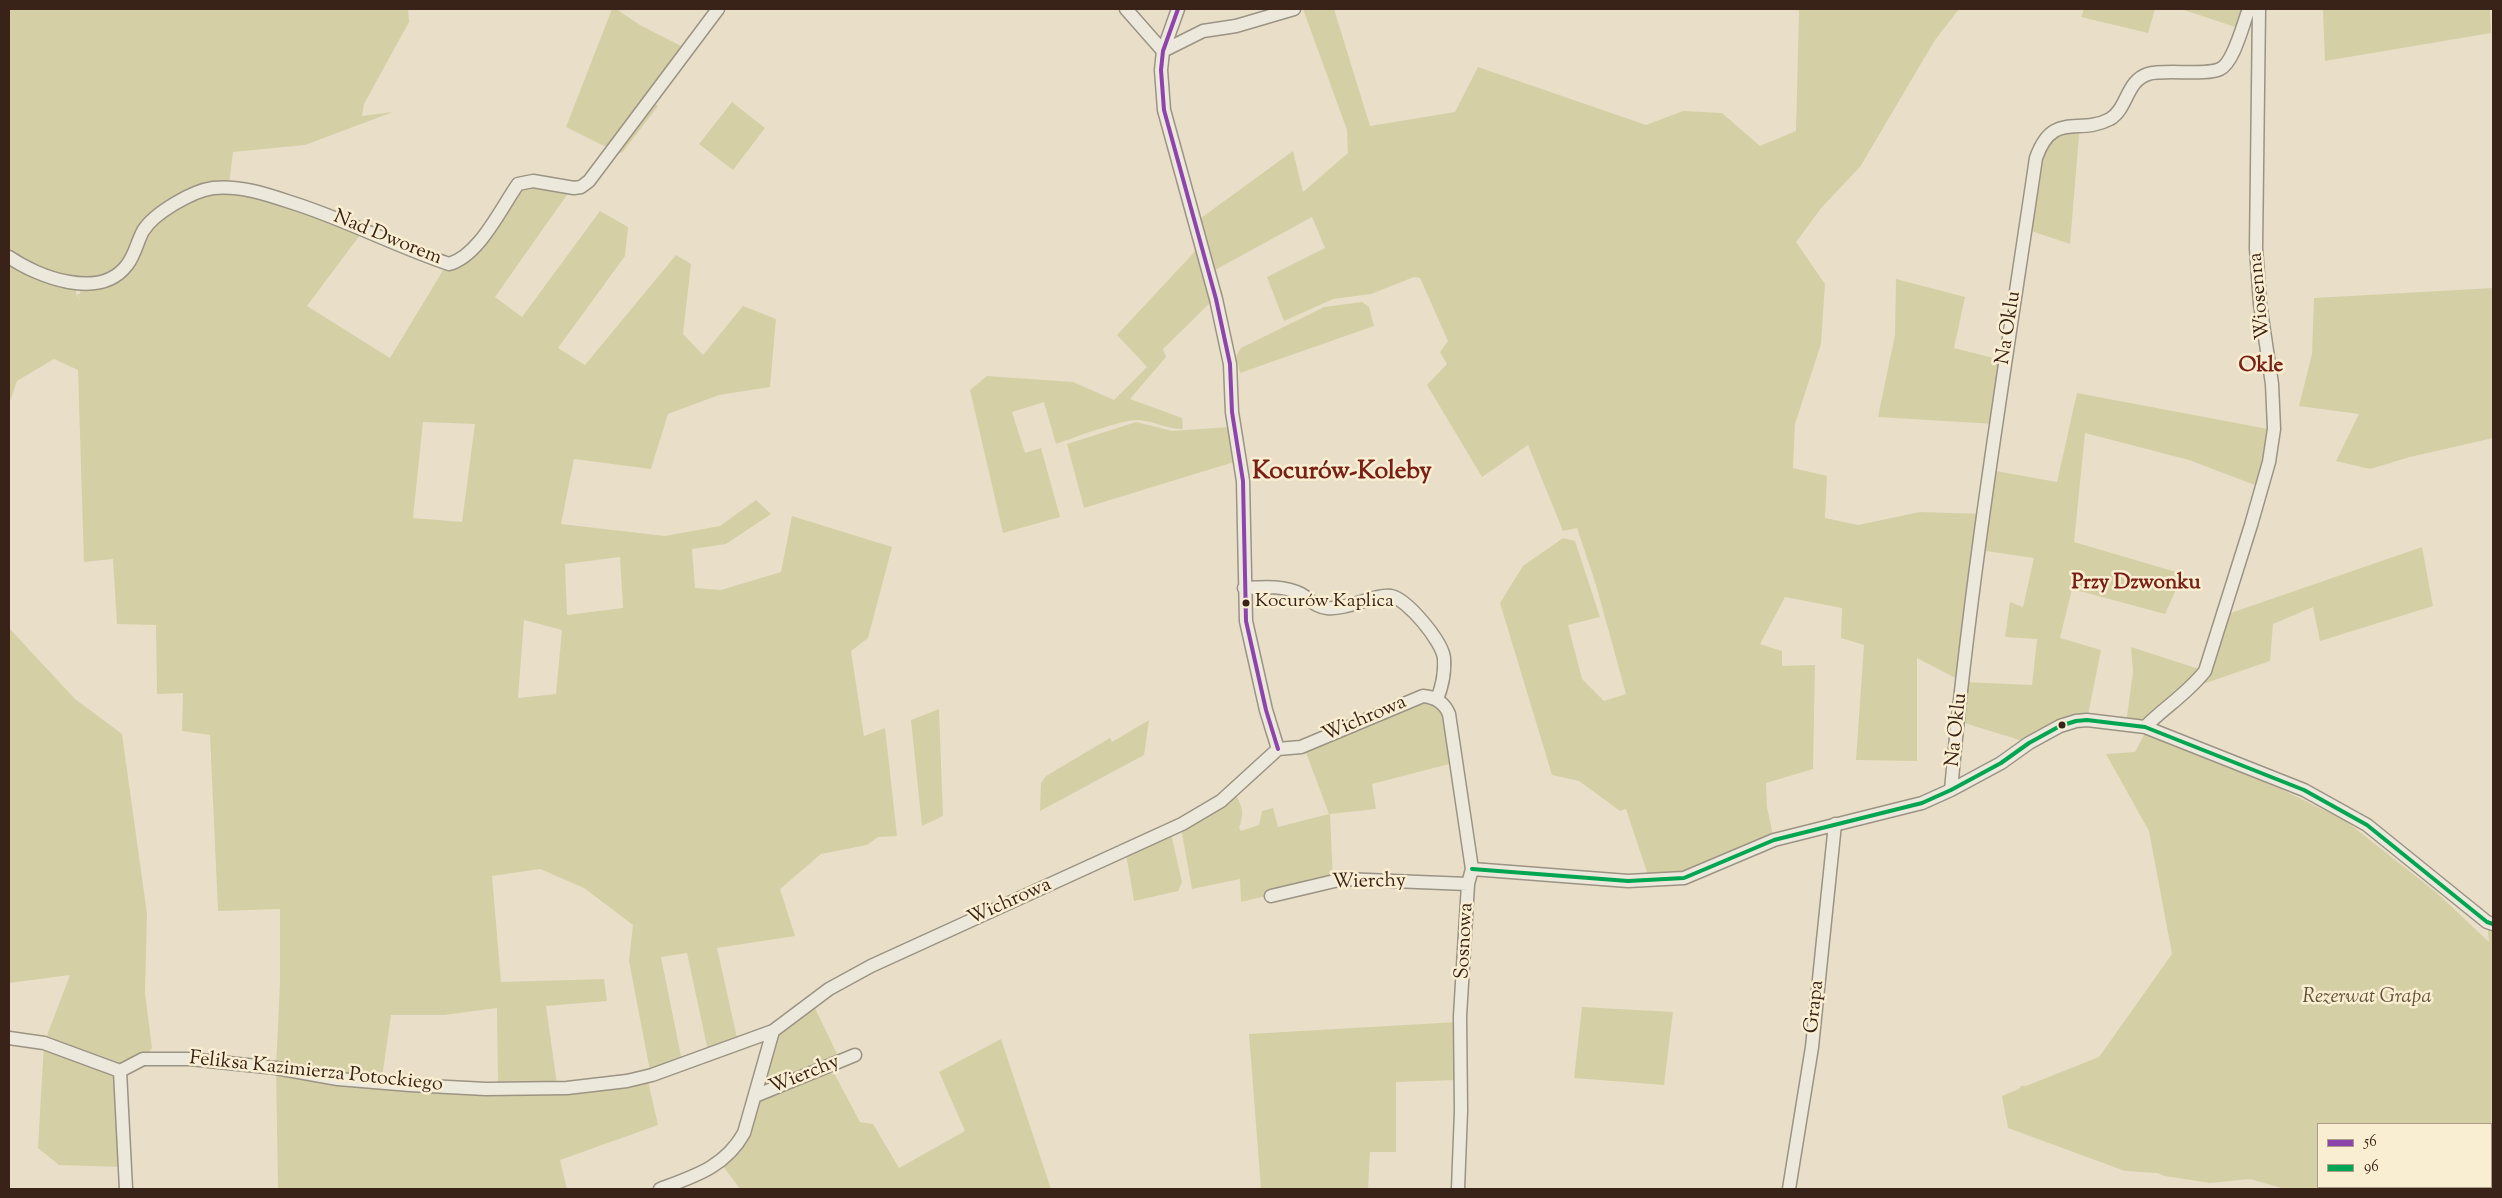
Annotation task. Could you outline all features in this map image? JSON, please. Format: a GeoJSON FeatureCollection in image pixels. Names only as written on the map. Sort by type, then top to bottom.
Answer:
{"type":"FeatureCollection","features":[{"type":"Feature","properties":{"kind":"street","name":"Nad Dworem"},"geometry":{"type":"LineString","coordinates":[[9,257],[20,265],[46,275],[79,283],[98,282],[114,277],[126,266],[144,231],[155,218],[170,207],[210,188],[230,187],[267,194],[320,212],[442,262],[449,264],[460,261],[501,213],[518,184],[533,181],[574,188],[580,187],[589,181],[718,9]]}},
{"type":"Feature","properties":{"kind":"street"},"geometry":{"type":"LineString","coordinates":[[1126,9],[1163,50]]}},
{"type":"Feature","properties":{"kind":"street"},"geometry":{"type":"LineString","coordinates":[[1178,9],[1163,50],[1161,70],[1164,110],[1216,299],[1230,364],[1232,412],[1243,481],[1246,621],[1266,710],[1278,749]]}},
{"type":"Feature","properties":{"kind":"street"},"geometry":{"type":"LineString","coordinates":[[1163,50],[1203,31],[1254,22],[1294,9]]}},
{"type":"Feature","properties":{"kind":"street","name":"Na Oklu"},"geometry":{"type":"LineString","coordinates":[[1952,790],[1965,650],[1994,436],[2036,158],[2040,145],[2046,135],[2060,128],[2096,124],[2118,113],[2138,78],[2150,73],[2219,70],[2229,61],[2249,9]]}},
{"type":"Feature","properties":{"kind":"street","name":"Wiosenna"},"geometry":{"type":"LineString","coordinates":[[2145,726],[2163,709],[2191,688],[2205,670],[2254,516],[2269,462],[2274,429],[2272,384],[2260,304],[2256,248],[2258,9]]}},
{"type":"Feature","properties":{"kind":"street"},"geometry":{"type":"LineString","coordinates":[[1244,588],[1290,589],[1303,595],[1311,602],[1329,608],[1346,607],[1388,596],[1398,599],[1406,604],[1440,644],[1444,657],[1443,673],[1437,699]]}},
{"type":"Feature","properties":{"kind":"street","name":"Wichrowa"},"geometry":{"type":"LineString","coordinates":[[773,1031],[829,988],[870,966],[1182,824],[1220,801],[1278,749],[1301,747],[1420,696],[1437,699]]}},
{"type":"Feature","properties":{"kind":"street","name":"Sosnowa"},"geometry":{"type":"LineString","coordinates":[[1437,699],[1446,707],[1451,722],[1472,870],[1468,884],[1463,998],[1460,1016],[1461,1110],[1458,1189]]}},
{"type":"Feature","properties":{"kind":"street"},"geometry":{"type":"LineString","coordinates":[[1472,870],[1611,880],[1672,880],[1688,877],[1774,840],[1922,803],[1952,790],[2001,763],[2037,739],[2076,720],[2145,726],[2304,790],[2367,825],[2487,922],[2493,924]]}},
{"type":"Feature","properties":{"kind":"street","name":"Grapa"},"geometry":{"type":"LineString","coordinates":[[1789,1189],[1812,1047],[1835,824]]}},
{"type":"Feature","properties":{"kind":"street","name":"Wierchy"},"geometry":{"type":"LineString","coordinates":[[1271,896],[1342,879],[1468,884]]}},
{"type":"Feature","properties":{"kind":"street"},"geometry":{"type":"LineString","coordinates":[[660,1189],[720,1163],[736,1148],[744,1133],[773,1031]]}},
{"type":"Feature","properties":{"kind":"street","name":"Feliksa Kazimierza Potockiego"},"geometry":{"type":"LineString","coordinates":[[120,1071],[144,1059],[190,1059],[276,1068],[338,1079],[486,1089],[567,1088],[627,1081],[652,1075],[773,1031]]}},
{"type":"Feature","properties":{"kind":"street"},"geometry":{"type":"LineString","coordinates":[[9,1038],[44,1043],[120,1071],[126,1189]]}},
{"type":"Feature","properties":{"kind":"street","name":"Wierchy"},"geometry":{"type":"LineString","coordinates":[[755,1096],[855,1055]]}},
{"type":"Feature","properties":{"kind":"green space"},"geometry":{"type":"Polygon","coordinates":[[[9,9],[408,9],[409,22],[364,104],[362,116],[393,112],[305,145],[233,152],[229,185],[169,204],[123,266],[107,275],[91,278],[65,276],[25,265],[9,253],[9,9]]]}},
{"type":"Feature","properties":{"kind":"green space"},"geometry":{"type":"Polygon","coordinates":[[[612,9],[616,9],[640,25],[683,47],[608,148],[566,127],[612,9]]]}},
{"type":"Feature","properties":{"kind":"green space"},"geometry":{"type":"Polygon","coordinates":[[[1303,9],[1334,9],[1370,126],[1455,112],[1478,67],[1646,125],[1683,111],[1722,113],[1760,146],[1796,131],[1799,9],[1959,9],[1935,40],[1860,167],[1822,207],[1796,242],[1825,284],[1821,344],[1795,424],[1793,468],[1827,476],[1825,518],[1858,525],[1920,512],[1984,514],[1990,470],[2057,482],[2077,393],[2268,429],[2269,462],[2255,485],[2189,460],[2085,433],[2074,542],[2183,574],[2165,614],[2072,589],[2060,638],[2101,650],[2087,720],[2029,743],[1958,721],[1963,682],[1917,658],[1917,761],[1856,760],[1864,645],[1841,638],[1842,608],[1785,597],[1760,644],[1782,651],[1782,666],[1815,665],[1813,769],[1766,783],[1767,807],[1774,840],[1691,872],[1648,875],[1626,809],[1620,811],[1579,781],[1552,775],[1500,603],[1523,566],[1563,538],[1575,541],[1600,617],[1568,625],[1582,679],[1604,701],[1626,694],[1596,585],[1577,528],[1563,531],[1528,445],[1482,477],[1427,385],[1447,364],[1440,352],[1448,341],[1420,278],[1414,277],[1371,294],[1333,299],[1284,321],[1267,277],[1325,248],[1312,217],[1215,270],[1201,218],[1293,151],[1303,192],[1348,153],[1347,130],[1303,9]],[[1979,550],[1963,682],[2032,685],[2037,639],[2005,637],[2010,602],[2023,607],[2034,558],[1979,550]]]}},
{"type":"Feature","properties":{"kind":"green space"},"geometry":{"type":"Polygon","coordinates":[[[2084,9],[2155,9],[2148,33],[2081,17],[2084,9]]]}},
{"type":"Feature","properties":{"kind":"green space"},"geometry":{"type":"Polygon","coordinates":[[[2181,9],[2249,9],[2241,29],[2181,9]]]}},
{"type":"Feature","properties":{"kind":"green space"},"geometry":{"type":"Polygon","coordinates":[[[2323,9],[2490,9],[2491,33],[2325,61],[2323,9]]]}},
{"type":"Feature","properties":{"kind":"green space"},"geometry":{"type":"Polygon","coordinates":[[[651,100],[658,106],[622,153],[615,151],[651,100]]]}},
{"type":"Feature","properties":{"kind":"green space"},"geometry":{"type":"Polygon","coordinates":[[[732,102],[765,128],[733,170],[699,144],[732,102]]]}},
{"type":"Feature","properties":{"kind":"green space"},"geometry":{"type":"Polygon","coordinates":[[[2080,124],[2070,244],[2025,229],[2040,145],[2080,124]]]}},
{"type":"Feature","properties":{"kind":"green space"},"geometry":{"type":"Polygon","coordinates":[[[535,185],[569,192],[495,297],[522,317],[600,211],[628,227],[625,256],[558,348],[585,365],[676,255],[691,264],[683,334],[703,355],[743,306],[776,319],[770,387],[719,395],[668,414],[651,469],[574,459],[561,524],[665,536],[720,526],[756,500],[771,514],[726,544],[692,549],[695,588],[721,590],[781,572],[792,516],[892,547],[868,638],[851,651],[864,736],[885,728],[897,836],[878,837],[867,845],[821,854],[780,889],[795,936],[717,948],[737,1038],[708,1051],[687,953],[661,957],[682,1061],[650,1071],[629,961],[633,925],[584,888],[540,869],[492,876],[501,982],[604,979],[607,1001],[546,1006],[557,1084],[498,1086],[497,1008],[444,1015],[391,1015],[381,1085],[485,1095],[565,1094],[648,1081],[658,1125],[560,1160],[567,1189],[278,1189],[276,1068],[280,983],[280,909],[218,911],[210,735],[182,731],[183,693],[157,694],[156,625],[117,624],[113,559],[84,562],[78,370],[54,359],[17,381],[9,404],[9,260],[77,285],[76,294],[81,302],[77,294],[80,294],[81,286],[112,281],[157,219],[210,191],[229,190],[332,219],[341,228],[360,235],[307,306],[390,358],[445,267],[450,268],[519,187],[535,185]],[[423,422],[413,518],[462,522],[475,424],[423,422]],[[620,557],[565,564],[567,615],[623,608],[620,557]],[[524,620],[518,698],[556,694],[562,630],[524,620]]]}},
{"type":"Feature","properties":{"kind":"green space"},"geometry":{"type":"Polygon","coordinates":[[[1199,247],[1213,300],[1163,349],[1166,357],[1130,399],[1182,418],[1183,429],[1131,420],[1056,444],[1044,402],[1012,412],[1025,453],[1041,448],[1060,517],[1003,533],[970,390],[987,376],[1073,382],[1114,400],[1147,367],[1117,335],[1199,247]]]}},
{"type":"Feature","properties":{"kind":"green space"},"geometry":{"type":"Polygon","coordinates":[[[1896,279],[1965,297],[1954,348],[2005,361],[1995,424],[1878,417],[1895,335],[1896,279]]]}},
{"type":"Feature","properties":{"kind":"green space"},"geometry":{"type":"Polygon","coordinates":[[[2493,288],[2493,438],[2410,457],[2370,469],[2336,461],[2359,414],[2299,406],[2312,354],[2314,298],[2493,288]]]}},
{"type":"Feature","properties":{"kind":"green space"},"geometry":{"type":"Polygon","coordinates":[[[1362,302],[1369,307],[1374,326],[1240,373],[1236,356],[1241,348],[1324,307],[1362,302]]]}},
{"type":"Feature","properties":{"kind":"green space"},"geometry":{"type":"Polygon","coordinates":[[[1136,422],[1172,431],[1229,427],[1234,462],[1084,508],[1067,444],[1136,422]]]}},
{"type":"Feature","properties":{"kind":"green space"},"geometry":{"type":"Polygon","coordinates":[[[2422,547],[2433,606],[2320,641],[2313,607],[2273,624],[2270,661],[2191,688],[2145,727],[2126,724],[2133,672],[2131,647],[2199,669],[2222,616],[2422,547]]]}},
{"type":"Feature","properties":{"kind":"green space"},"geometry":{"type":"Polygon","coordinates":[[[9,628],[75,699],[122,734],[147,914],[145,993],[152,1048],[143,1059],[120,1071],[122,1167],[59,1165],[38,1148],[44,1043],[70,975],[9,983],[9,628]]]}},
{"type":"Feature","properties":{"kind":"green space"},"geometry":{"type":"Polygon","coordinates":[[[1416,701],[1428,703],[1442,714],[1449,731],[1453,763],[1372,784],[1376,809],[1330,814],[1333,880],[1241,902],[1240,879],[1192,889],[1181,828],[1236,795],[1242,811],[1239,828],[1241,831],[1259,825],[1262,811],[1273,808],[1278,827],[1329,814],[1305,750],[1416,701]]]}},
{"type":"Feature","properties":{"kind":"green space"},"geometry":{"type":"Polygon","coordinates":[[[939,709],[943,816],[922,826],[911,720],[939,709]]]}},
{"type":"Feature","properties":{"kind":"green space"},"geometry":{"type":"Polygon","coordinates":[[[1149,720],[1144,755],[1040,811],[1041,783],[1046,776],[1110,738],[1112,742],[1149,720]]]}},
{"type":"Feature","properties":{"kind":"green space","name":"Rezerwat Grapa"},"geometry":{"type":"Polygon","coordinates":[[[2145,733],[2210,758],[2283,790],[2346,821],[2437,893],[2489,942],[2487,922],[2493,924],[2493,1189],[2285,1189],[2250,1179],[2210,1183],[2157,1173],[2125,1171],[2008,1128],[2002,1096],[2019,1089],[2021,1086],[2026,1086],[2099,1057],[2172,954],[2149,831],[2106,754],[2135,752],[2145,733]]]}},
{"type":"Feature","properties":{"kind":"green space"},"geometry":{"type":"Polygon","coordinates":[[[1171,834],[1182,882],[1178,891],[1134,901],[1126,854],[1171,834]]]}},
{"type":"Feature","properties":{"kind":"green space"},"geometry":{"type":"Polygon","coordinates":[[[813,1004],[839,1058],[768,1085],[763,1082],[778,1032],[813,1004]]]}},
{"type":"Feature","properties":{"kind":"green space"},"geometry":{"type":"Polygon","coordinates":[[[1582,1007],[1673,1012],[1664,1085],[1574,1078],[1582,1007]]]}},
{"type":"Feature","properties":{"kind":"green space"},"geometry":{"type":"Polygon","coordinates":[[[1457,1022],[1456,1080],[1396,1082],[1396,1152],[1370,1152],[1368,1189],[1261,1189],[1249,1034],[1457,1022]]]}},
{"type":"Feature","properties":{"kind":"green space"},"geometry":{"type":"Polygon","coordinates":[[[1001,1039],[1051,1189],[740,1189],[723,1166],[755,1096],[824,1070],[835,1075],[860,1122],[873,1124],[899,1168],[965,1131],[939,1072],[1001,1039]]]}},
{"type":"Feature","properties":{"kind":"transit line","name":"56"},"geometry":{"type":"LineString","coordinates":[[1178,9],[1163,51],[1161,70],[1164,110],[1216,299],[1230,364],[1232,412],[1243,481],[1246,621],[1266,710],[1278,749]]}},
{"type":"Feature","properties":{"kind":"transit line","name":"96"},"geometry":{"type":"LineString","coordinates":[[1472,869],[1628,881],[1684,878],[1774,840],[1922,803],[1951,790],[2001,763],[2029,743],[2060,726],[2087,720],[2145,727],[2304,790],[2367,825],[2487,922],[2493,924]]}},
{"type":"Feature","properties":{"kind":"place","name":"Kocurów Kaplica"},"geometry":{"type":"Point","coordinates":[1246,603]}},
{"type":"Feature","properties":{"kind":"district","name":"Okle"},"geometry":{"type":"Point","coordinates":[2261,367]}},
{"type":"Feature","properties":{"kind":"district","name":"Kocurów-Koleby"},"geometry":{"type":"Point","coordinates":[1342,474]}},
{"type":"Feature","properties":{"kind":"district","name":"Przy Dzwonku"},"geometry":{"type":"Point","coordinates":[2136,584]}}]}
